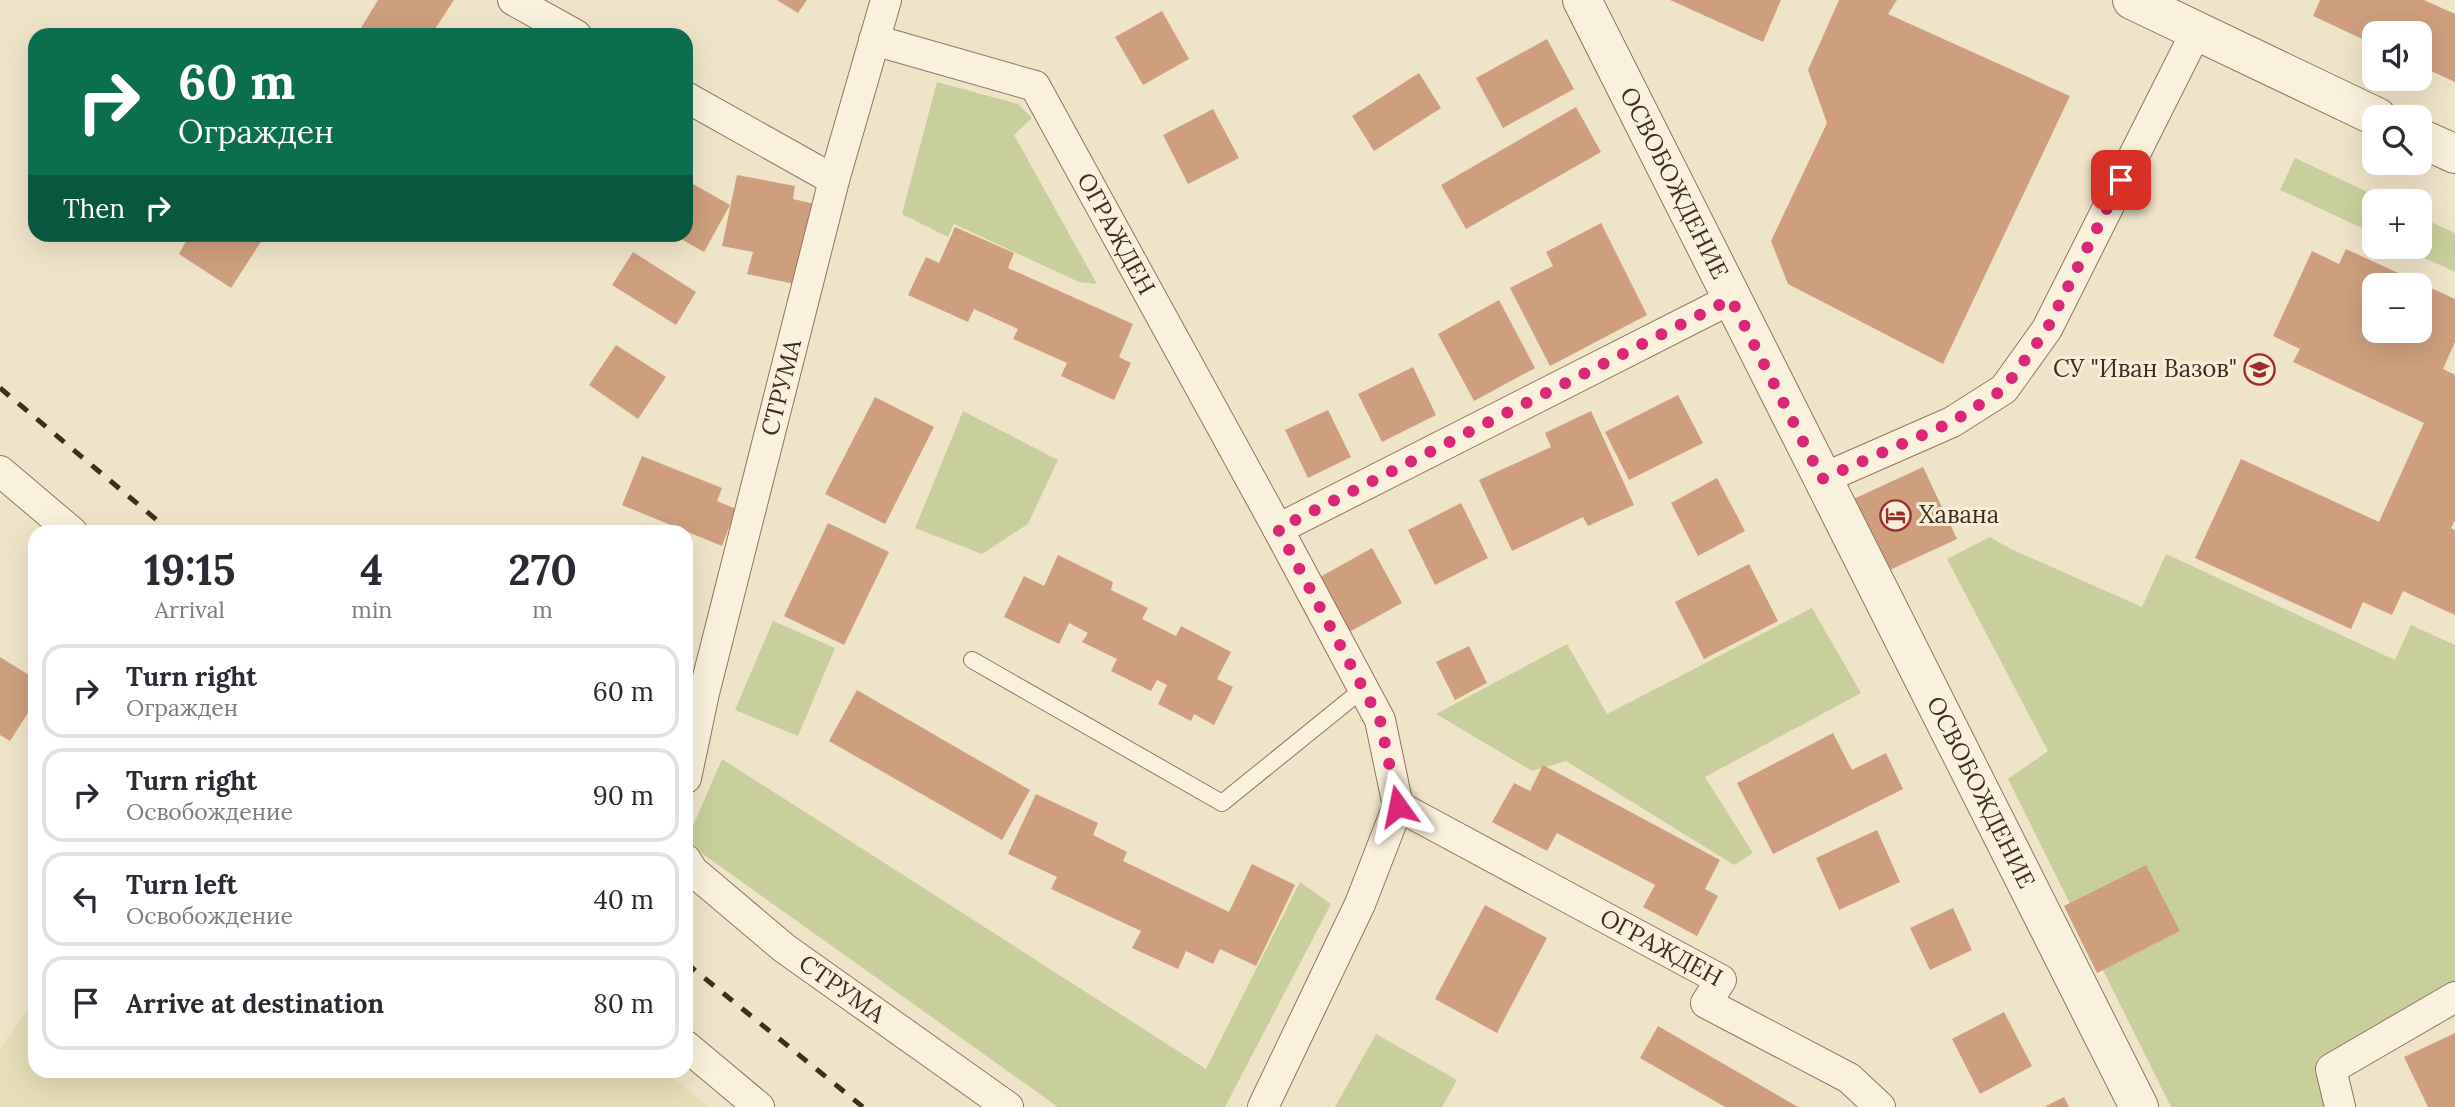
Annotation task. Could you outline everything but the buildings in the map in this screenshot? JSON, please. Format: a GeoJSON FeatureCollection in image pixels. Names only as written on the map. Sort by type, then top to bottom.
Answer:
{"type":"FeatureCollection","features":[{"type":"Feature","properties":{"kind":"street"},"geometry":{"type":"LineString","coordinates":[[513,0],[563,28]]}},
{"type":"Feature","properties":{"kind":"street","name":"СТРУМА"},"geometry":{"type":"LineString","coordinates":[[693,747],[834,180],[886,0]]}},
{"type":"Feature","properties":{"kind":"street","name":"ОСВОБОЖДЕНИЕ"},"geometry":{"type":"LineString","coordinates":[[1581,0],[2140,1107]]}},
{"type":"Feature","properties":{"kind":"street"},"geometry":{"type":"LineString","coordinates":[[2132,0],[2362,110]]}},
{"type":"Feature","properties":{"kind":"street"},"geometry":{"type":"LineString","coordinates":[[1822,479],[1952,422],[2004,389],[2047,329],[2196,32]]}},
{"type":"Feature","properties":{"kind":"street","name":"ОГРАЖДЕН"},"geometry":{"type":"LineString","coordinates":[[874,40],[1035,86],[1380,720],[1398,806],[1721,980],[1706,1003],[1849,1078],[1880,1107]]}},
{"type":"Feature","properties":{"kind":"street"},"geometry":{"type":"LineString","coordinates":[[693,101],[834,180]]}},
{"type":"Feature","properties":{"kind":"street"},"geometry":{"type":"LineString","coordinates":[[2432,143],[2455,154]]}},
{"type":"Feature","properties":{"kind":"street"},"geometry":{"type":"LineString","coordinates":[[1278,529],[1731,299]]}},
{"type":"Feature","properties":{"kind":"street"},"geometry":{"type":"LineString","coordinates":[[0,471],[64,525]]}},
{"type":"Feature","properties":{"kind":"street"},"geometry":{"type":"LineString","coordinates":[[1263,1107],[1360,904],[1398,806]]}},
{"type":"Feature","properties":{"kind":"street","name":"СТРУМА"},"geometry":{"type":"LineString","coordinates":[[693,871],[784,948],[1008,1107]]}},
{"type":"Feature","properties":{"kind":"street"},"geometry":{"type":"LineString","coordinates":[[2340,1107],[2331,1069],[2455,997]]}},
{"type":"Feature","properties":{"kind":"street"},"geometry":{"type":"LineString","coordinates":[[693,1052],[759,1107]]}},
{"type":"Feature","properties":{"kind":"lane"},"geometry":{"type":"LineString","coordinates":[[972,660],[1222,803],[1363,689]]}},
{"type":"Feature","properties":{"kind":"shaded area"},"geometry":{"type":"Polygon","coordinates":[[[28,1007],[28,1078],[674,1078],[709,1107],[0,1107],[0,1049],[28,1007]]]}},
{"type":"Feature","properties":{"kind":"green space"},"geometry":{"type":"Polygon","coordinates":[[[937,82],[1018,104],[1032,118],[1014,135],[1097,284],[1079,282],[954,224],[948,237],[902,214],[937,82]]]}},
{"type":"Feature","properties":{"kind":"green space"},"geometry":{"type":"Polygon","coordinates":[[[2295,158],[2362,189],[2362,228],[2280,190],[2295,158]]]}},
{"type":"Feature","properties":{"kind":"green space"},"geometry":{"type":"Polygon","coordinates":[[[2432,222],[2455,233],[2455,272],[2427,259],[2432,259],[2432,222]]]}},
{"type":"Feature","properties":{"kind":"green space"},"geometry":{"type":"Polygon","coordinates":[[[963,411],[1058,460],[1028,524],[982,554],[915,528],[963,411]]]}},
{"type":"Feature","properties":{"kind":"green space"},"geometry":{"type":"Polygon","coordinates":[[[1990,537],[2011,549],[2142,607],[2166,554],[2395,660],[2411,625],[2455,645],[2455,985],[2318,1067],[2329,1107],[2171,1107],[2008,779],[2048,751],[1947,559],[1990,537]]]}},
{"type":"Feature","properties":{"kind":"green space"},"geometry":{"type":"Polygon","coordinates":[[[1812,608],[1861,693],[1705,777],[1753,853],[1734,865],[1566,761],[1532,771],[1436,714],[1567,644],[1607,714],[1812,608]]]}},
{"type":"Feature","properties":{"kind":"green space"},"geometry":{"type":"Polygon","coordinates":[[[773,621],[835,648],[798,736],[735,710],[773,621]]]}},
{"type":"Feature","properties":{"kind":"green space"},"geometry":{"type":"Polygon","coordinates":[[[722,759],[1206,1069],[1300,882],[1331,904],[1225,1107],[1058,1107],[693,847],[693,826],[722,759]]]}},
{"type":"Feature","properties":{"kind":"green space"},"geometry":{"type":"Polygon","coordinates":[[[1376,1034],[1457,1080],[1442,1107],[1335,1107],[1376,1034]]]}},
{"type":"Feature","properties":{"kind":"railway"},"geometry":{"type":"LineString","coordinates":[[0,388],[163,525]]}},
{"type":"Feature","properties":{"kind":"railway"},"geometry":{"type":"LineString","coordinates":[[693,969],[863,1107]]}},
{"type":"Feature","properties":{"kind":"place","name":"СУ \"Иван Вазов\""},"geometry":{"type":"Point","coordinates":[2260,369]}},
{"type":"Feature","properties":{"kind":"place","name":"Хавана"},"geometry":{"type":"Point","coordinates":[1896,515]}},
{"type":"Feature","properties":{"kind":"route"},"geometry":{"type":"LineString","coordinates":[[1398,806],[1380,720],[1278,529],[1731,299],[1822,479],[1952,422],[2004,389],[2047,329],[2121,180]]}}]}
